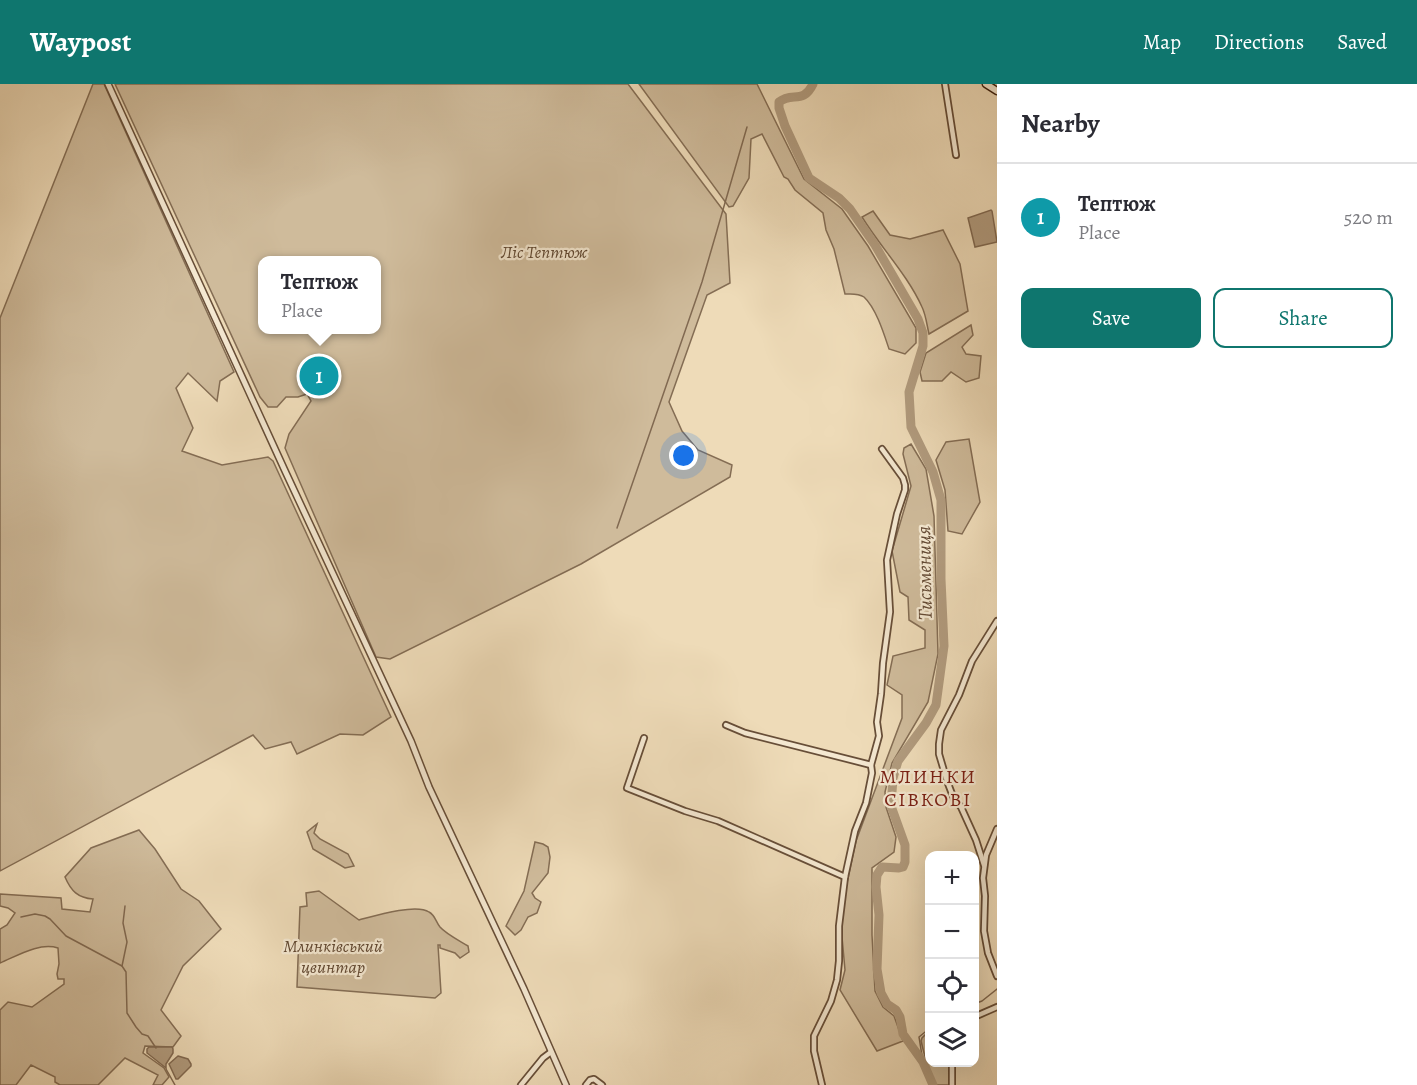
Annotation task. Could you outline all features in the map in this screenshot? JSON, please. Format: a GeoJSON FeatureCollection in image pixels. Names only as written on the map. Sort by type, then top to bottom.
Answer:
{"type":"FeatureCollection","features":[{"type":"Feature","properties":{"kind":"main road"},"geometry":{"type":"LineString","coordinates":[[987,84],[997,91]]}},
{"type":"Feature","properties":{"kind":"street"},"geometry":{"type":"LineString","coordinates":[[108,84],[411,741],[435,800],[524,989],[566,1085]]}},
{"type":"Feature","properties":{"kind":"street"},"geometry":{"type":"LineString","coordinates":[[945,84],[956,154]]}},
{"type":"Feature","properties":{"kind":"street"},"geometry":{"type":"LineString","coordinates":[[822,1085],[814,1051],[814,1036],[831,1001],[837,980],[838,926],[845,877],[855,831],[866,803],[872,773],[871,765],[879,736],[877,722],[890,612],[887,560],[906,485],[882,450]]}},
{"type":"Feature","properties":{"kind":"street"},"geometry":{"type":"LineString","coordinates":[[984,865],[961,807],[954,799],[939,754],[941,730],[944,723],[959,695],[972,661],[997,621]]}},
{"type":"Feature","properties":{"kind":"street"},"geometry":{"type":"LineString","coordinates":[[726,725],[745,733],[871,765]]}},
{"type":"Feature","properties":{"kind":"street"},"geometry":{"type":"LineString","coordinates":[[644,738],[627,788],[684,811],[718,821],[845,877]]}},
{"type":"Feature","properties":{"kind":"street"},"geometry":{"type":"LineString","coordinates":[[997,830],[984,865],[984,931],[988,953],[997,976]]}},
{"type":"Feature","properties":{"kind":"street"},"geometry":{"type":"LineString","coordinates":[[979,1015],[997,1007]]}},
{"type":"Feature","properties":{"kind":"street"},"geometry":{"type":"LineString","coordinates":[[521,1085],[543,1058],[551,1052]]}},
{"type":"Feature","properties":{"kind":"street"},"geometry":{"type":"LineString","coordinates":[[952,1067],[952,1085]]}},
{"type":"Feature","properties":{"kind":"street"},"geometry":{"type":"LineString","coordinates":[[586,1085],[594,1079],[602,1085]]}},
{"type":"Feature","properties":{"kind":"green space"},"geometry":{"type":"Polygon","coordinates":[[[93,84],[104,84],[234,372],[220,381],[217,401],[188,373],[176,388],[193,428],[182,451],[222,465],[268,457],[273,461],[391,717],[363,735],[340,734],[297,754],[291,742],[265,749],[253,735],[0,871],[0,318],[93,84]]]}},
{"type":"Feature","properties":{"kind":"green space","name":"Ліс Тептюж"},"geometry":{"type":"Polygon","coordinates":[[[115,84],[628,84],[726,214],[730,283],[707,295],[669,402],[682,431],[698,450],[732,465],[730,477],[581,564],[390,659],[376,657],[285,448],[289,434],[311,401],[307,394],[286,397],[277,407],[268,407],[260,397],[115,84]]]}},
{"type":"Feature","properties":{"kind":"green space"},"geometry":{"type":"Polygon","coordinates":[[[639,84],[757,84],[804,179],[842,209],[868,246],[916,328],[916,343],[905,354],[889,349],[879,321],[864,297],[845,294],[823,213],[795,190],[784,177],[762,134],[751,139],[749,178],[733,206],[729,207],[639,84]]]}},
{"type":"Feature","properties":{"kind":"green space"},"geometry":{"type":"Polygon","coordinates":[[[873,211],[890,235],[910,239],[943,230],[960,264],[968,311],[929,334],[922,307],[916,295],[862,217],[873,211]]]}},
{"type":"Feature","properties":{"kind":"green space"},"geometry":{"type":"Polygon","coordinates":[[[971,325],[973,335],[962,347],[966,354],[981,356],[979,378],[966,382],[951,372],[942,381],[922,381],[920,372],[926,353],[971,325]]]}},
{"type":"Feature","properties":{"kind":"green space"},"geometry":{"type":"Polygon","coordinates":[[[969,439],[980,502],[962,534],[948,531],[945,490],[936,460],[946,442],[969,439]]]}},
{"type":"Feature","properties":{"kind":"green space"},"geometry":{"type":"Polygon","coordinates":[[[911,444],[926,469],[934,516],[938,654],[928,702],[892,763],[885,792],[886,807],[896,837],[894,852],[872,868],[875,991],[883,1007],[894,1016],[903,1041],[877,1051],[840,990],[845,970],[840,915],[856,841],[902,718],[902,695],[887,685],[893,656],[925,648],[925,630],[909,620],[908,597],[900,592],[892,551],[911,486],[903,454],[904,448],[911,444]]]}},
{"type":"Feature","properties":{"kind":"green space"},"geometry":{"type":"Polygon","coordinates":[[[317,824],[314,833],[320,839],[348,854],[354,866],[345,868],[313,849],[307,832],[317,824]]]}},
{"type":"Feature","properties":{"kind":"green space"},"geometry":{"type":"Polygon","coordinates":[[[139,830],[155,849],[181,889],[199,901],[221,929],[183,966],[161,1010],[181,1036],[173,1047],[145,1046],[143,1053],[164,1068],[169,1077],[162,1085],[153,1085],[158,1075],[125,1058],[98,1085],[60,1085],[55,1082],[55,1077],[31,1065],[16,1085],[0,1085],[0,1010],[8,1002],[32,1007],[64,984],[64,979],[58,979],[57,974],[58,948],[36,948],[0,963],[0,929],[7,925],[15,913],[0,906],[0,894],[61,898],[62,909],[90,912],[93,899],[76,893],[65,877],[91,848],[139,830]]]}},
{"type":"Feature","properties":{"kind":"green space"},"geometry":{"type":"Polygon","coordinates":[[[535,842],[548,847],[550,857],[548,873],[532,893],[541,902],[537,913],[528,917],[521,930],[515,935],[506,926],[524,891],[535,842]]]}},
{"type":"Feature","properties":{"kind":"green space","name":"Млинківський цвинтар"},"geometry":{"type":"Polygon","coordinates":[[[319,891],[359,920],[405,910],[415,909],[429,912],[443,930],[468,946],[469,952],[460,958],[438,945],[441,993],[435,998],[297,987],[300,907],[307,906],[306,893],[319,891]]]}},
{"type":"Feature","properties":{"kind":"green space"},"geometry":{"type":"Polygon","coordinates":[[[925,1035],[925,1057],[921,1041],[925,1035]]]}},
{"type":"Feature","properties":{"kind":"green space"},"geometry":{"type":"Polygon","coordinates":[[[928,1067],[949,1067],[949,1085],[936,1085],[928,1067]]]}},
{"type":"Feature","properties":{"kind":"shaded area"},"geometry":{"type":"Polygon","coordinates":[[[991,210],[997,242],[975,247],[968,218],[991,210]]]}},
{"type":"Feature","properties":{"kind":"shaded area"},"geometry":{"type":"Polygon","coordinates":[[[149,1047],[172,1047],[173,1053],[166,1068],[147,1053],[149,1047]]]}},
{"type":"Feature","properties":{"kind":"shaded area"},"geometry":{"type":"Polygon","coordinates":[[[178,1056],[188,1059],[191,1066],[176,1079],[169,1064],[178,1056]]]}},
{"type":"Feature","properties":{"kind":"waterway","name":"Тисьмениця"},"geometry":{"type":"LineString","coordinates":[[813,84],[805,94],[779,102],[785,126],[809,178],[839,198],[850,209],[875,245],[918,319],[923,333],[923,346],[909,392],[911,427],[933,472],[941,500],[944,646],[936,705],[926,723],[898,761],[893,778],[891,806],[905,845],[905,862],[903,867],[899,868],[882,867],[877,875],[879,915],[877,969],[881,993],[887,1004],[896,1010],[900,1017],[903,1034],[923,1062],[933,1085]]}},
{"type":"Feature","properties":{"kind":"waterway"},"geometry":{"type":"LineString","coordinates":[[617,528],[702,282],[747,127]]}},
{"type":"Feature","properties":{"kind":"waterway"},"geometry":{"type":"LineString","coordinates":[[122,966],[127,942],[123,923],[125,906]]}},
{"type":"Feature","properties":{"kind":"waterway"},"geometry":{"type":"LineString","coordinates":[[21,917],[35,914],[45,916],[66,936],[122,966],[126,972],[127,1013],[136,1027],[142,1034],[148,1036],[156,1048]]}},
{"type":"Feature","properties":{"kind":"waterway"},"geometry":{"type":"LineString","coordinates":[[979,1002],[997,989]]}},
{"type":"Feature","properties":{"kind":"waterway"},"geometry":{"type":"LineString","coordinates":[[923,1062],[919,1037],[925,1032]]}},
{"type":"Feature","properties":{"kind":"waterway"},"geometry":{"type":"LineString","coordinates":[[166,1069],[175,1085]]}},
{"type":"Feature","properties":{"kind":"place","name":"Тептюж"},"geometry":{"type":"Point","coordinates":[319,376]}},
{"type":"Feature","properties":{"kind":"district","name":"МЛИНКИ СІВКОВІ"},"geometry":{"type":"Point","coordinates":[928,788]}}]}
